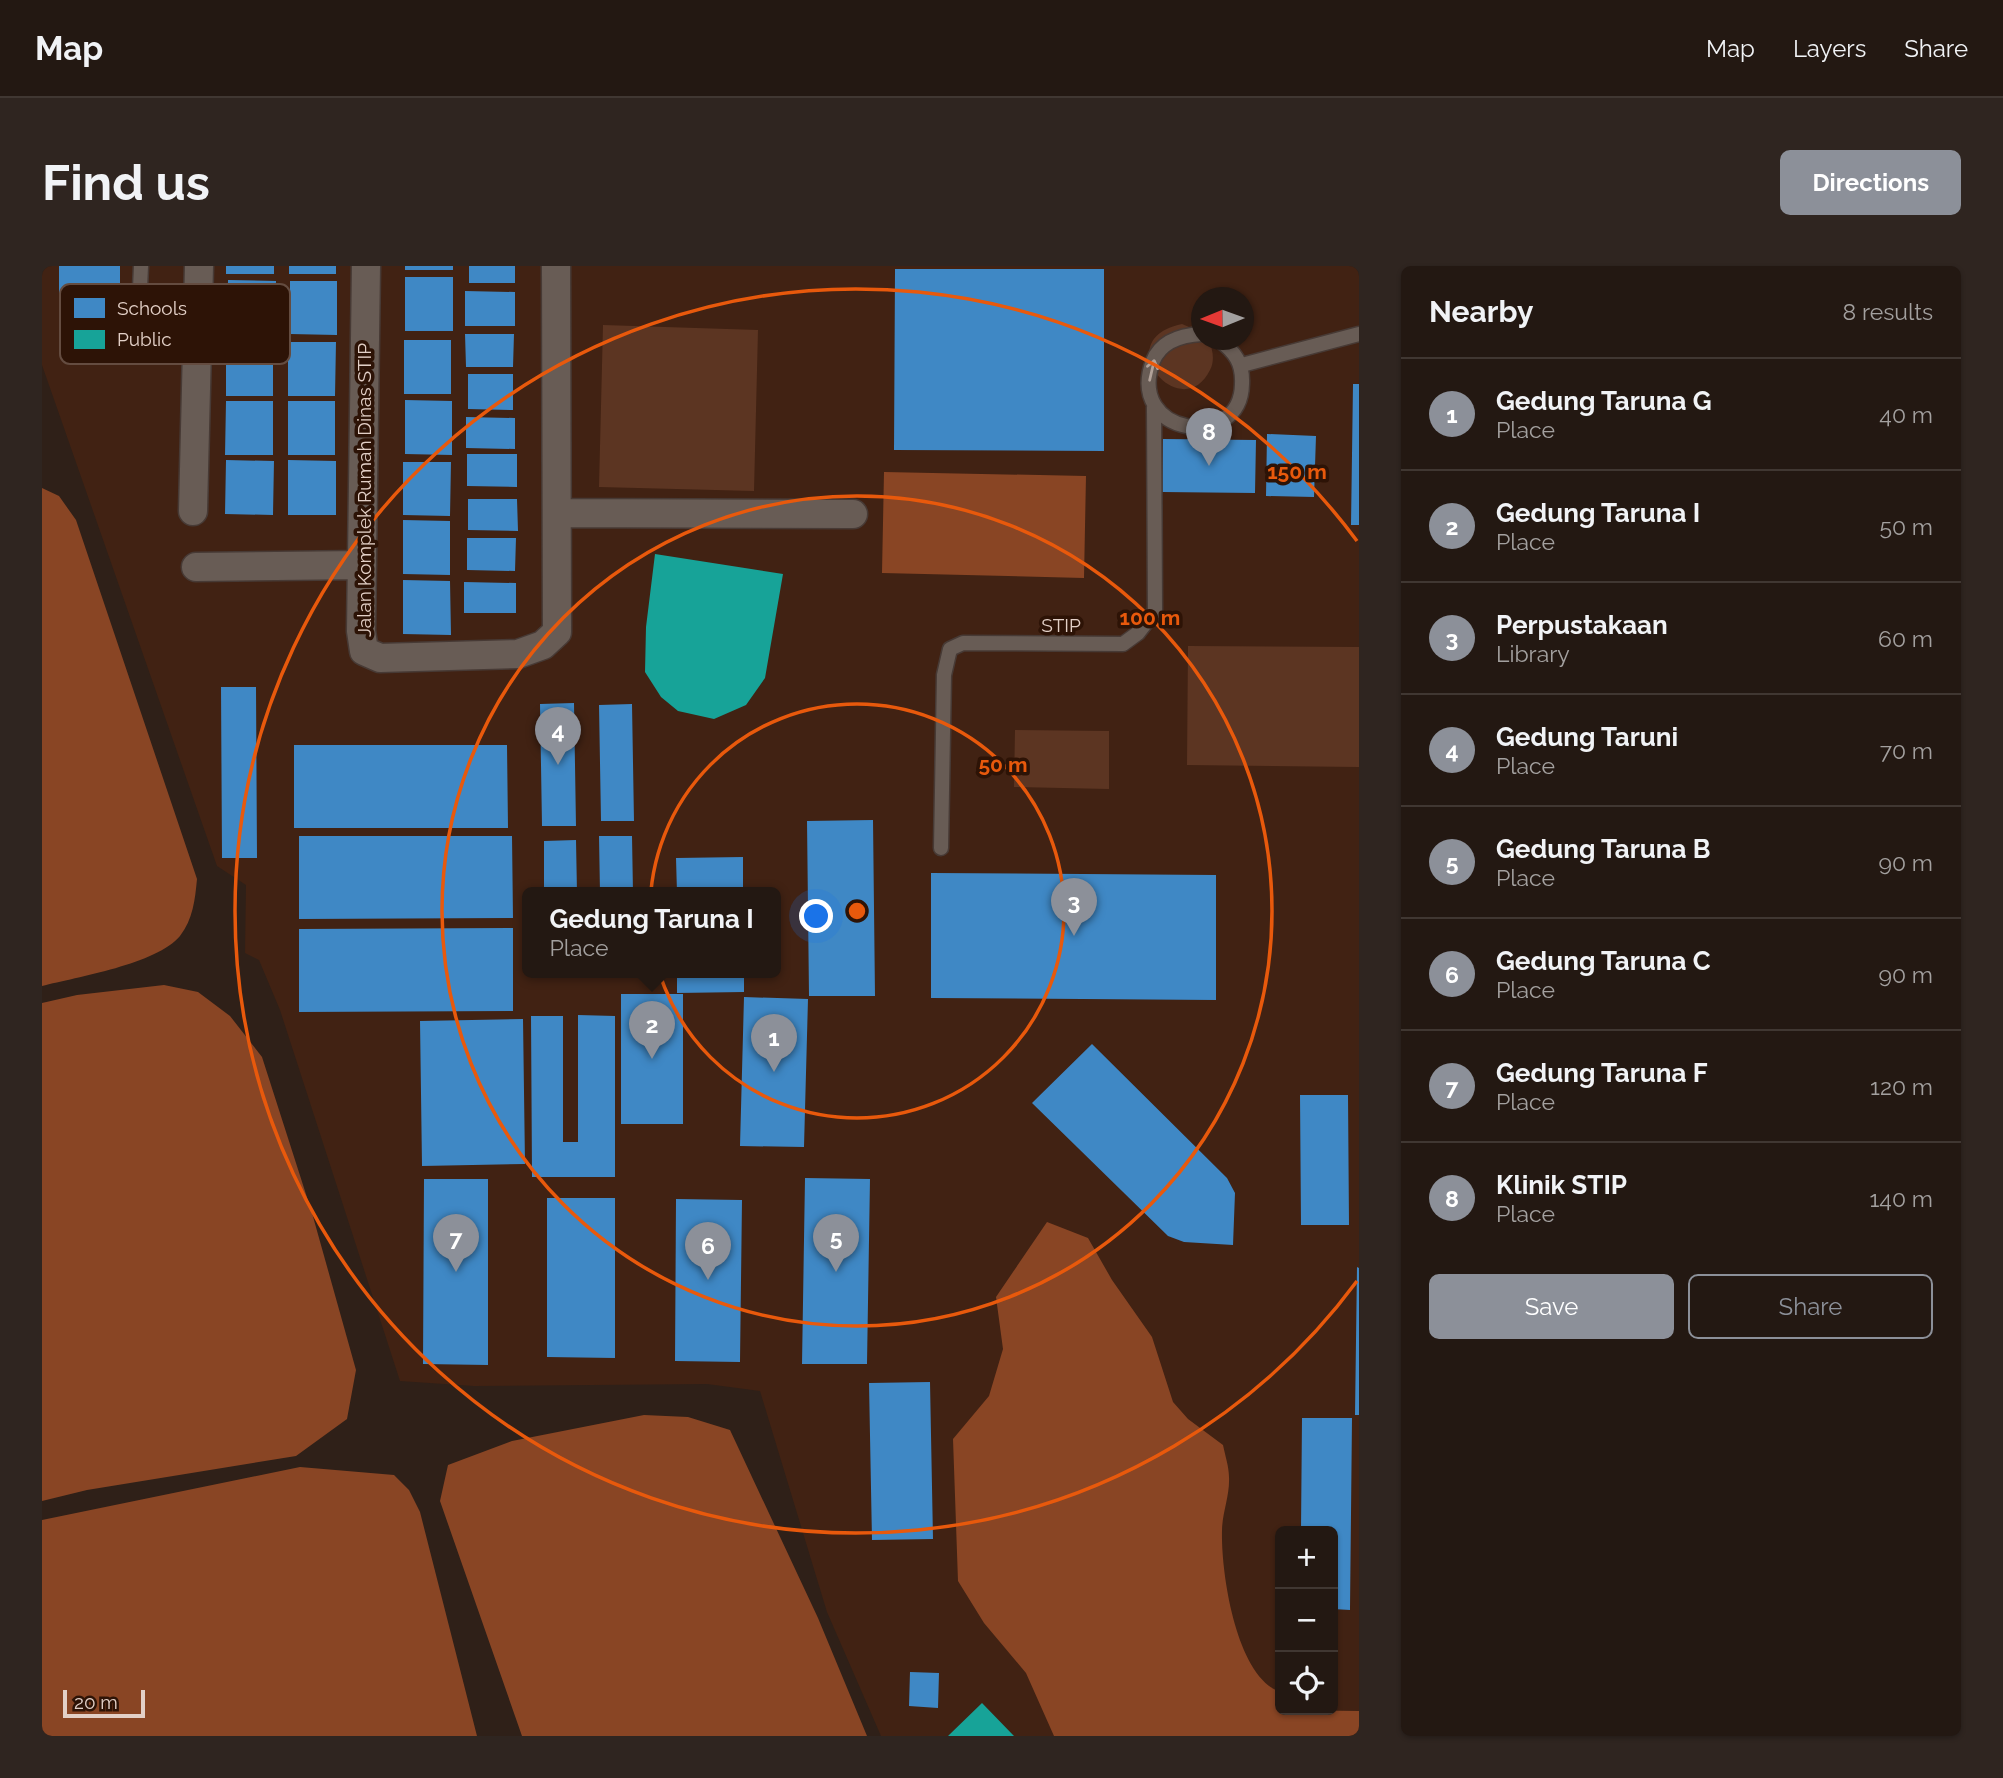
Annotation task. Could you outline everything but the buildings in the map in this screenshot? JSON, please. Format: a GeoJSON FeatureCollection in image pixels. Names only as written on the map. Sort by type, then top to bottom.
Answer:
{"type":"FeatureCollection","features":[{"type":"Feature","properties":{"kind":"street"},"geometry":{"type":"LineString","coordinates":[[198,266],[198,284]]}},
{"type":"Feature","properties":{"kind":"street","name":"Jalan Komplek Rumah Dinas STIP"},"geometry":{"type":"LineString","coordinates":[[366,266],[361,631],[364,651],[380,659],[518,654],[543,645],[557,632],[556,266]]}},
{"type":"Feature","properties":{"kind":"street"},"geometry":{"type":"LineString","coordinates":[[193,511],[196,364]]}},
{"type":"Feature","properties":{"kind":"street"},"geometry":{"type":"LineString","coordinates":[[557,513],[853,514]]}},
{"type":"Feature","properties":{"kind":"street"},"geometry":{"type":"LineString","coordinates":[[196,567],[362,565]]}},
{"type":"Feature","properties":{"kind":"lane"},"geometry":{"type":"LineString","coordinates":[[140,284],[141,266]]}},
{"type":"Feature","properties":{"kind":"lane"},"geometry":{"type":"LineString","coordinates":[[1242,365],[1359,334]]}},
{"type":"Feature","properties":{"kind":"lane","name":"STIP"},"geometry":{"type":"LineString","coordinates":[[942,848],[944,675],[950,649],[963,643],[1123,644],[1138,633],[1155,611],[1154,407],[1149,374],[1155,356],[1167,343],[1191,335]]}},
{"type":"Feature","properties":{"kind":"lane"},"geometry":{"type":"LineString","coordinates":[[1154,407],[1172,422],[1189,429],[1208,427],[1224,420],[1237,406],[1243,388],[1242,365],[1228,350]]}},
{"type":"Feature","properties":{"kind":"shaded area"},"geometry":{"type":"Polygon","coordinates":[[[42,266],[1359,266],[1359,1736],[881,1736],[827,1612],[760,1391],[707,1384],[474,1386],[400,1381],[280,1010],[259,960],[245,953],[246,885],[217,866],[42,365],[42,266]]]}},
{"type":"Feature","properties":{"kind":"shaded area"},"geometry":{"type":"Polygon","coordinates":[[[1182,324],[1191,328],[1191,350],[1212,350],[1212,366],[1198,385],[1183,389],[1169,385],[1157,374],[1150,361],[1150,346],[1160,333],[1182,324]]]}},
{"type":"Feature","properties":{"kind":"shaded area"},"geometry":{"type":"Polygon","coordinates":[[[603,325],[758,330],[754,491],[599,487],[603,325]]]}},
{"type":"Feature","properties":{"kind":"shaded area"},"geometry":{"type":"Polygon","coordinates":[[[884,472],[1086,476],[1084,578],[882,573],[884,472]]]}},
{"type":"Feature","properties":{"kind":"shaded area"},"geometry":{"type":"Polygon","coordinates":[[[42,488],[59,496],[76,520],[197,879],[191,916],[180,936],[169,946],[116,968],[42,986],[42,488]]]}},
{"type":"Feature","properties":{"kind":"shaded area"},"geometry":{"type":"Polygon","coordinates":[[[1188,646],[1359,647],[1359,767],[1187,765],[1188,646]]]}},
{"type":"Feature","properties":{"kind":"shaded area"},"geometry":{"type":"Polygon","coordinates":[[[1015,730],[1109,731],[1109,789],[1014,787],[1015,730]]]}},
{"type":"Feature","properties":{"kind":"shaded area"},"geometry":{"type":"Polygon","coordinates":[[[164,985],[198,992],[230,1016],[262,1057],[312,1213],[356,1370],[347,1419],[296,1456],[87,1490],[42,1501],[42,1003],[77,995],[164,985]]]}},
{"type":"Feature","properties":{"kind":"shaded area"},"geometry":{"type":"Polygon","coordinates":[[[1047,1222],[1088,1238],[1112,1280],[1152,1337],[1173,1402],[1188,1419],[1223,1445],[1229,1477],[1222,1531],[1228,1596],[1242,1645],[1252,1666],[1265,1682],[1275,1689],[1275,1715],[1338,1715],[1338,1711],[1359,1711],[1359,1736],[1054,1736],[1026,1673],[984,1623],[958,1581],[953,1439],[989,1396],[1003,1349],[996,1297],[1047,1222]]]}},
{"type":"Feature","properties":{"kind":"shaded area"},"geometry":{"type":"Polygon","coordinates":[[[644,1415],[688,1417],[730,1430],[818,1618],[867,1736],[522,1736],[440,1501],[448,1465],[512,1441],[644,1415]]]}},
{"type":"Feature","properties":{"kind":"shaded area"},"geometry":{"type":"Polygon","coordinates":[[[300,1467],[394,1475],[409,1490],[420,1512],[477,1736],[42,1736],[42,1520],[300,1467]]]}},
{"type":"Feature","properties":{"kind":"place","name":"Klinik STIP"},"geometry":{"type":"Point","coordinates":[1209,466]}},
{"type":"Feature","properties":{"kind":"place","name":"Gedung Taruni"},"geometry":{"type":"Point","coordinates":[558,765]}},
{"type":"Feature","properties":{"kind":"place","name":"Perpustakaan"},"geometry":{"type":"Point","coordinates":[1074,936]}},
{"type":"Feature","properties":{"kind":"place","name":"Gedung Taruna I"},"geometry":{"type":"Point","coordinates":[652,1059]}},
{"type":"Feature","properties":{"kind":"place","name":"Gedung Taruna G"},"geometry":{"type":"Point","coordinates":[774,1072]}},
{"type":"Feature","properties":{"kind":"place","name":"Gedung Taruna F"},"geometry":{"type":"Point","coordinates":[456,1272]}},
{"type":"Feature","properties":{"kind":"place","name":"Gedung Taruna B"},"geometry":{"type":"Point","coordinates":[836,1272]}},
{"type":"Feature","properties":{"kind":"place","name":"Gedung Taruna C"},"geometry":{"type":"Point","coordinates":[708,1280]}}]}
